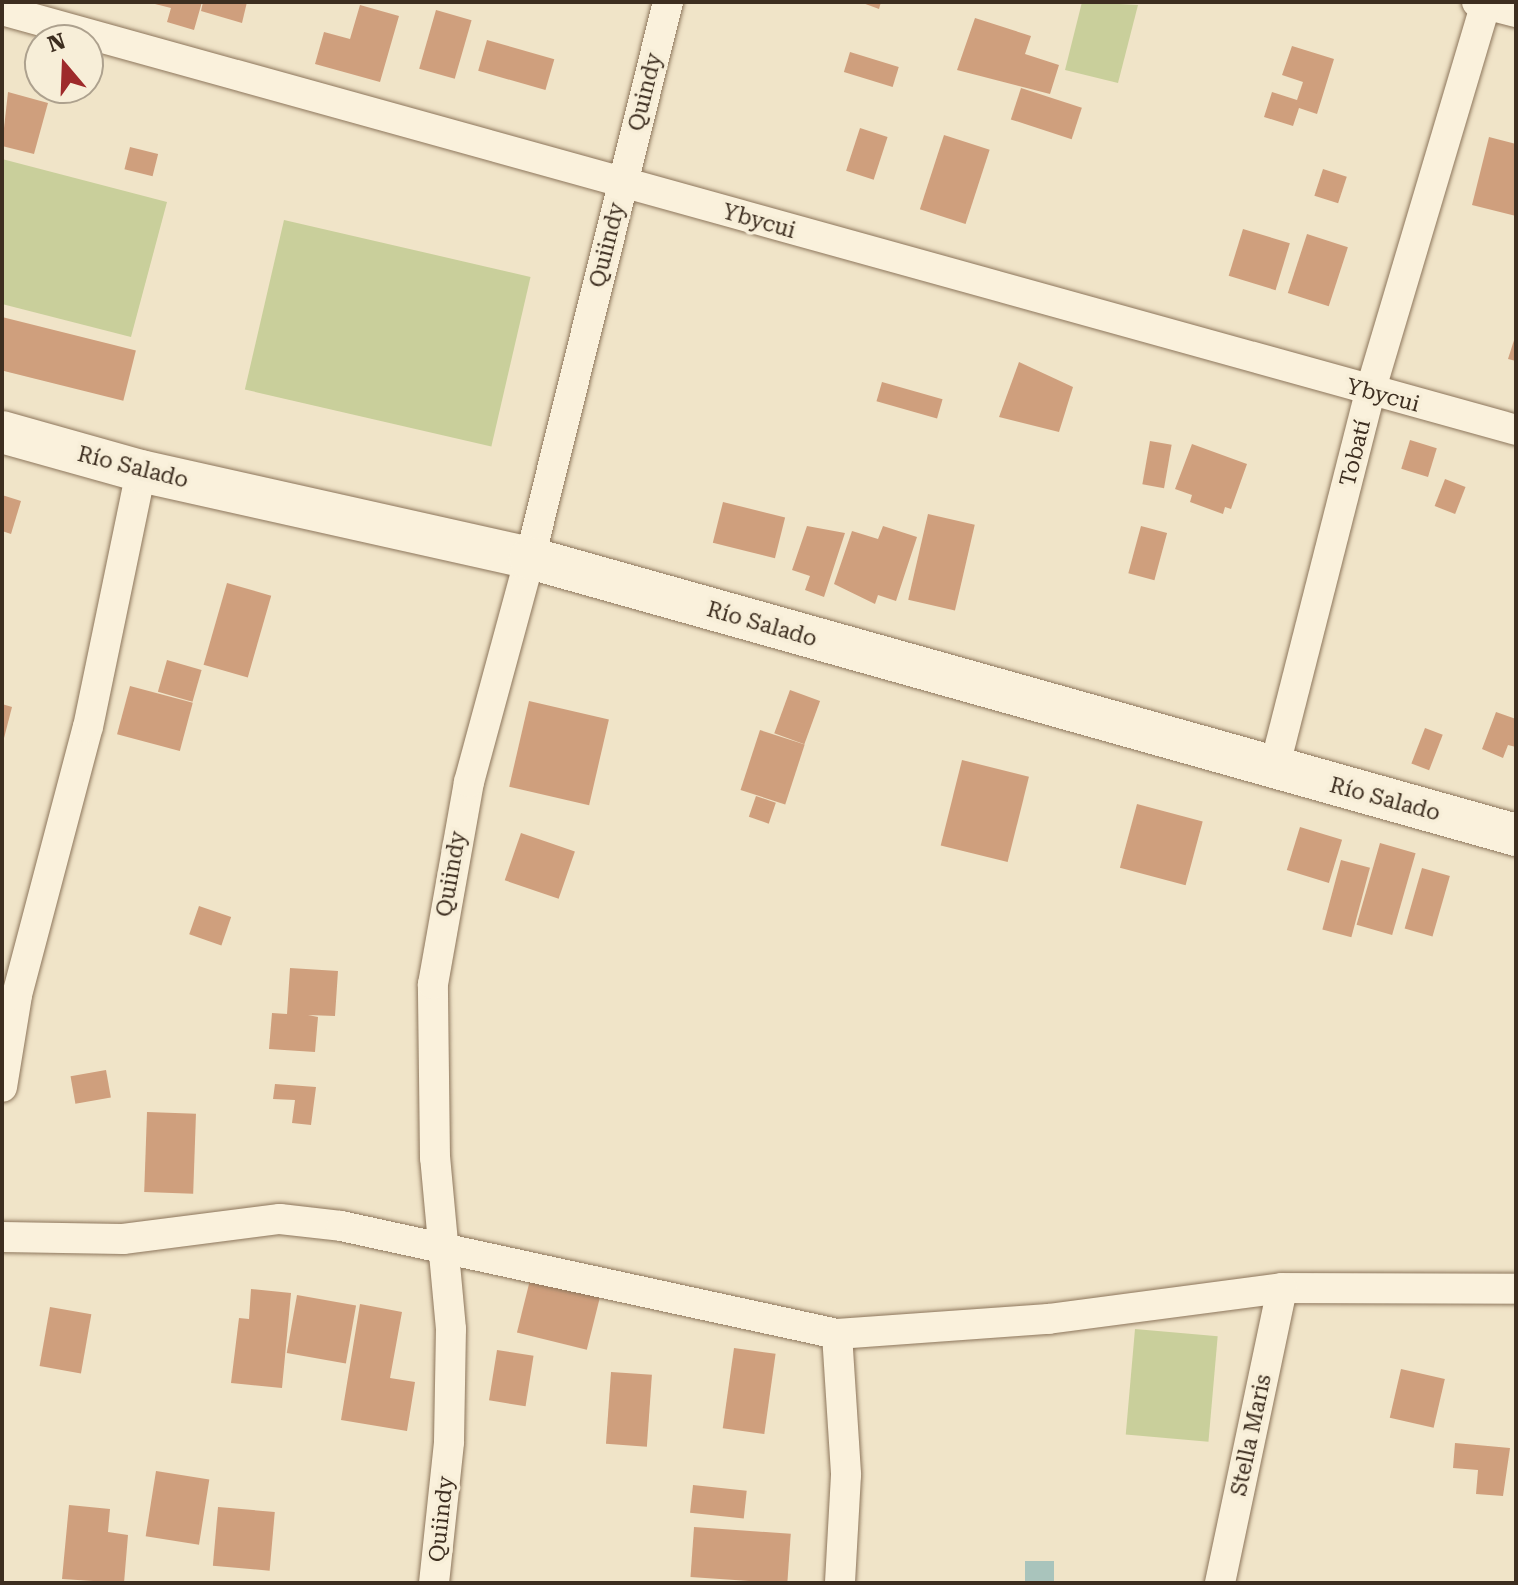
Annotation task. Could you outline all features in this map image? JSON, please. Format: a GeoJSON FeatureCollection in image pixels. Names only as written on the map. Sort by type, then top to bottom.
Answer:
{"type":"FeatureCollection","features":[{"type":"Feature","properties":{"kind":"street","name":"Quindy"},"geometry":{"type":"LineString","coordinates":[[622,182],[668,2]]}},
{"type":"Feature","properties":{"kind":"street"},"geometry":{"type":"LineString","coordinates":[[1483,3],[1516,12]]}},
{"type":"Feature","properties":{"kind":"street","name":"Tobatí"},"geometry":{"type":"LineString","coordinates":[[1274,769],[1370,392],[1483,3]]}},
{"type":"Feature","properties":{"kind":"street","name":"Ybycui"},"geometry":{"type":"LineString","coordinates":[[2,10],[1370,392],[1516,430]]}},
{"type":"Feature","properties":{"kind":"street","name":"Quiindy"},"geometry":{"type":"LineString","coordinates":[[434,1583],[449,1442],[451,1329],[435,1158],[433,984],[469,782],[530,558],[622,182]]}},
{"type":"Feature","properties":{"kind":"street","name":"Río Salado"},"geometry":{"type":"LineString","coordinates":[[2,432],[141,471],[530,558],[1516,835]]}},
{"type":"Feature","properties":{"kind":"street"},"geometry":{"type":"LineString","coordinates":[[2,1087],[17,995],[88,727],[141,471]]}},
{"type":"Feature","properties":{"kind":"street"},"geometry":{"type":"LineString","coordinates":[[2,1237],[123,1239],[280,1219],[444,1245],[837,1334],[1048,1319],[1282,1288],[1516,1289]]}},
{"type":"Feature","properties":{"kind":"street","name":"Stella Maris"},"geometry":{"type":"LineString","coordinates":[[1220,1583],[1282,1288]]}},
{"type":"Feature","properties":{"kind":"street"},"geometry":{"type":"LineString","coordinates":[[837,1334],[846,1475],[840,1583]]}},
{"type":"Feature","properties":{"kind":"green space"},"geometry":{"type":"Polygon","coordinates":[[[1082,2],[1138,5],[1118,83],[1065,70],[1082,2]]]}},
{"type":"Feature","properties":{"kind":"green space"},"geometry":{"type":"Polygon","coordinates":[[[2,159],[167,202],[131,337],[2,304],[2,159]]]}},
{"type":"Feature","properties":{"kind":"green space"},"geometry":{"type":"Polygon","coordinates":[[[284,220],[531,277],[491,446],[245,390],[284,220]]]}},
{"type":"Feature","properties":{"kind":"green space"},"geometry":{"type":"Polygon","coordinates":[[[1135,1329],[1218,1336],[1208,1442],[1126,1435],[1135,1329]]]}},
{"type":"Feature","properties":{"kind":"water"},"geometry":{"type":"Polygon","coordinates":[[[1025,1561],[1054,1561],[1054,1583],[1025,1583],[1025,1561]]]}},
{"type":"Feature","properties":{"kind":"building"},"geometry":{"type":"Polygon","coordinates":[[[202,2],[194,30],[167,22],[171,8],[151,3],[202,2]]]}},
{"type":"Feature","properties":{"kind":"building"},"geometry":{"type":"Polygon","coordinates":[[[203,2],[247,2],[242,23],[201,11],[203,2]]]}},
{"type":"Feature","properties":{"kind":"building"},"geometry":{"type":"Polygon","coordinates":[[[860,2],[881,2],[879,9],[860,2]]]}},
{"type":"Feature","properties":{"kind":"building"},"geometry":{"type":"Polygon","coordinates":[[[360,5],[399,16],[380,82],[315,64],[324,32],[350,39],[360,5]]]}},
{"type":"Feature","properties":{"kind":"building"},"geometry":{"type":"Polygon","coordinates":[[[436,10],[472,20],[455,79],[419,69],[436,10]]]}},
{"type":"Feature","properties":{"kind":"building"},"geometry":{"type":"Polygon","coordinates":[[[975,18],[1031,36],[1025,54],[1059,65],[1050,94],[957,70],[975,18]]]}},
{"type":"Feature","properties":{"kind":"building"},"geometry":{"type":"Polygon","coordinates":[[[487,40],[554,59],[545,90],[478,71],[487,40]]]}},
{"type":"Feature","properties":{"kind":"building"},"geometry":{"type":"Polygon","coordinates":[[[1292,46],[1334,59],[1317,114],[1299,108],[1293,126],[1264,117],[1272,92],[1297,100],[1303,82],[1282,75],[1292,46]]]}},
{"type":"Feature","properties":{"kind":"building"},"geometry":{"type":"Polygon","coordinates":[[[850,52],[899,67],[893,87],[844,72],[850,52]]]}},
{"type":"Feature","properties":{"kind":"building"},"geometry":{"type":"Polygon","coordinates":[[[1021,88],[1082,108],[1072,139],[1011,119],[1021,88]]]}},
{"type":"Feature","properties":{"kind":"building"},"geometry":{"type":"Polygon","coordinates":[[[8,92],[24,96],[24,104],[48,104],[34,154],[2,146],[8,92]]]}},
{"type":"Feature","properties":{"kind":"building"},"geometry":{"type":"Polygon","coordinates":[[[860,128],[888,137],[874,180],[846,171],[860,128]]]}},
{"type":"Feature","properties":{"kind":"building"},"geometry":{"type":"Polygon","coordinates":[[[944,135],[990,150],[966,224],[920,209],[944,135]]]}},
{"type":"Feature","properties":{"kind":"building"},"geometry":{"type":"Polygon","coordinates":[[[1489,137],[1516,144],[1516,216],[1472,205],[1489,137]]]}},
{"type":"Feature","properties":{"kind":"building"},"geometry":{"type":"Polygon","coordinates":[[[130,147],[158,154],[153,176],[124,169],[130,147]]]}},
{"type":"Feature","properties":{"kind":"building"},"geometry":{"type":"Polygon","coordinates":[[[1323,169],[1347,177],[1338,203],[1314,196],[1323,169]]]}},
{"type":"Feature","properties":{"kind":"building"},"geometry":{"type":"Polygon","coordinates":[[[1243,229],[1290,243],[1276,290],[1229,276],[1243,229]]]}},
{"type":"Feature","properties":{"kind":"building"},"geometry":{"type":"Polygon","coordinates":[[[1307,234],[1348,247],[1329,306],[1288,293],[1307,234]]]}},
{"type":"Feature","properties":{"kind":"building"},"geometry":{"type":"Polygon","coordinates":[[[2,317],[136,350],[123,401],[2,371],[2,317]]]}},
{"type":"Feature","properties":{"kind":"building"},"geometry":{"type":"Polygon","coordinates":[[[1516,337],[1516,361],[1508,359],[1516,337]]]}},
{"type":"Feature","properties":{"kind":"building"},"geometry":{"type":"Polygon","coordinates":[[[1019,362],[1073,387],[1059,432],[999,417],[1019,362]]]}},
{"type":"Feature","properties":{"kind":"building"},"geometry":{"type":"Polygon","coordinates":[[[882,382],[943,399],[937,419],[876,401],[882,382]]]}},
{"type":"Feature","properties":{"kind":"building"},"geometry":{"type":"Polygon","coordinates":[[[1410,440],[1437,448],[1428,477],[1401,469],[1410,440]]]}},
{"type":"Feature","properties":{"kind":"building"},"geometry":{"type":"Polygon","coordinates":[[[1150,441],[1172,445],[1164,488],[1142,484],[1150,441]]]}},
{"type":"Feature","properties":{"kind":"building"},"geometry":{"type":"Polygon","coordinates":[[[1192,444],[1247,464],[1231,509],[1225,507],[1223,514],[1190,502],[1192,495],[1175,489],[1192,444]]]}},
{"type":"Feature","properties":{"kind":"building"},"geometry":{"type":"Polygon","coordinates":[[[1445,479],[1466,487],[1455,514],[1435,506],[1445,479]]]}},
{"type":"Feature","properties":{"kind":"building"},"geometry":{"type":"Polygon","coordinates":[[[2,495],[21,501],[11,534],[2,531],[2,495]]]}},
{"type":"Feature","properties":{"kind":"building"},"geometry":{"type":"Polygon","coordinates":[[[723,502],[785,517],[775,558],[713,543],[723,502]]]}},
{"type":"Feature","properties":{"kind":"building"},"geometry":{"type":"Polygon","coordinates":[[[928,514],[975,525],[955,611],[908,600],[928,514]]]}},
{"type":"Feature","properties":{"kind":"building"},"geometry":{"type":"Polygon","coordinates":[[[807,526],[845,533],[824,597],[805,590],[810,576],[792,570],[807,526]]]}},
{"type":"Feature","properties":{"kind":"building"},"geometry":{"type":"Polygon","coordinates":[[[883,526],[917,537],[896,601],[878,595],[875,604],[834,584],[852,531],[878,539],[883,526]]]}},
{"type":"Feature","properties":{"kind":"building"},"geometry":{"type":"Polygon","coordinates":[[[1141,526],[1167,533],[1154,580],[1128,573],[1141,526]]]}},
{"type":"Feature","properties":{"kind":"building"},"geometry":{"type":"Polygon","coordinates":[[[227,583],[271,596],[248,677],[204,665],[227,583]]]}},
{"type":"Feature","properties":{"kind":"building"},"geometry":{"type":"Polygon","coordinates":[[[167,660],[202,670],[193,702],[158,692],[167,660]]]}},
{"type":"Feature","properties":{"kind":"building"},"geometry":{"type":"Polygon","coordinates":[[[130,686],[193,703],[180,751],[117,734],[130,686]]]}},
{"type":"Feature","properties":{"kind":"building"},"geometry":{"type":"Polygon","coordinates":[[[790,690],[820,701],[804,744],[774,733],[790,690]]]}},
{"type":"Feature","properties":{"kind":"building"},"geometry":{"type":"Polygon","coordinates":[[[529,701],[609,719],[589,805],[509,787],[529,701]]]}},
{"type":"Feature","properties":{"kind":"building"},"geometry":{"type":"Polygon","coordinates":[[[2,704],[12,707],[3,742],[2,742],[2,704]]]}},
{"type":"Feature","properties":{"kind":"building"},"geometry":{"type":"Polygon","coordinates":[[[1496,712],[1516,719],[1516,747],[1508,745],[1503,758],[1482,749],[1496,712]]]}},
{"type":"Feature","properties":{"kind":"building"},"geometry":{"type":"Polygon","coordinates":[[[1425,728],[1443,735],[1429,770],[1411,763],[1425,728]]]}},
{"type":"Feature","properties":{"kind":"building"},"geometry":{"type":"Polygon","coordinates":[[[760,730],[805,745],[785,804],[741,790],[760,730]]]}},
{"type":"Feature","properties":{"kind":"building"},"geometry":{"type":"Polygon","coordinates":[[[962,760],[1029,777],[1008,862],[941,845],[962,760]]]}},
{"type":"Feature","properties":{"kind":"building"},"geometry":{"type":"Polygon","coordinates":[[[756,796],[776,803],[769,824],[749,817],[756,796]]]}},
{"type":"Feature","properties":{"kind":"building"},"geometry":{"type":"Polygon","coordinates":[[[1137,804],[1203,822],[1186,885],[1120,868],[1137,804]]]}},
{"type":"Feature","properties":{"kind":"building"},"geometry":{"type":"Polygon","coordinates":[[[1300,827],[1342,840],[1329,883],[1287,870],[1300,827]]]}},
{"type":"Feature","properties":{"kind":"building"},"geometry":{"type":"Polygon","coordinates":[[[521,833],[575,852],[559,899],[505,880],[521,833]]]}},
{"type":"Feature","properties":{"kind":"building"},"geometry":{"type":"Polygon","coordinates":[[[1380,843],[1416,853],[1392,935],[1357,925],[1380,843]]]}},
{"type":"Feature","properties":{"kind":"building"},"geometry":{"type":"Polygon","coordinates":[[[1341,860],[1370,868],[1351,937],[1322,930],[1341,860]]]}},
{"type":"Feature","properties":{"kind":"building"},"geometry":{"type":"Polygon","coordinates":[[[1422,868],[1450,876],[1433,937],[1405,929],[1422,868]]]}},
{"type":"Feature","properties":{"kind":"building"},"geometry":{"type":"Polygon","coordinates":[[[199,906],[231,917],[221,945],[189,934],[199,906]]]}},
{"type":"Feature","properties":{"kind":"building"},"geometry":{"type":"Polygon","coordinates":[[[290,968],[338,971],[335,1016],[308,1015],[318,1017],[315,1052],[269,1049],[272,1013],[287,1014],[290,968]]]}},
{"type":"Feature","properties":{"kind":"building"},"geometry":{"type":"Polygon","coordinates":[[[106,1070],[111,1098],[75,1104],[71,1076],[106,1070]]]}},
{"type":"Feature","properties":{"kind":"building"},"geometry":{"type":"Polygon","coordinates":[[[275,1084],[316,1087],[311,1125],[292,1123],[295,1100],[273,1099],[275,1084]]]}},
{"type":"Feature","properties":{"kind":"building"},"geometry":{"type":"Polygon","coordinates":[[[147,1112],[196,1114],[193,1194],[144,1192],[147,1112]]]}},
{"type":"Feature","properties":{"kind":"building"},"geometry":{"type":"Polygon","coordinates":[[[530,1280],[600,1297],[587,1350],[517,1332],[530,1280]]]}},
{"type":"Feature","properties":{"kind":"building"},"geometry":{"type":"Polygon","coordinates":[[[251,1289],[291,1293],[282,1388],[231,1383],[239,1318],[249,1319],[251,1289]]]}},
{"type":"Feature","properties":{"kind":"building"},"geometry":{"type":"Polygon","coordinates":[[[297,1295],[356,1305],[346,1364],[287,1353],[297,1295]]]}},
{"type":"Feature","properties":{"kind":"building"},"geometry":{"type":"Polygon","coordinates":[[[360,1304],[402,1312],[390,1378],[415,1382],[407,1431],[341,1420],[360,1304]]]}},
{"type":"Feature","properties":{"kind":"building"},"geometry":{"type":"Polygon","coordinates":[[[50,1307],[91,1314],[81,1373],[40,1366],[50,1307]]]}},
{"type":"Feature","properties":{"kind":"building"},"geometry":{"type":"Polygon","coordinates":[[[734,1348],[776,1354],[764,1434],[723,1428],[734,1348]]]}},
{"type":"Feature","properties":{"kind":"building"},"geometry":{"type":"Polygon","coordinates":[[[497,1350],[534,1356],[526,1406],[489,1400],[497,1350]]]}},
{"type":"Feature","properties":{"kind":"building"},"geometry":{"type":"Polygon","coordinates":[[[1401,1369],[1445,1379],[1434,1428],[1390,1418],[1401,1369]]]}},
{"type":"Feature","properties":{"kind":"building"},"geometry":{"type":"Polygon","coordinates":[[[611,1372],[652,1375],[647,1447],[606,1444],[611,1372]]]}},
{"type":"Feature","properties":{"kind":"building"},"geometry":{"type":"Polygon","coordinates":[[[1455,1443],[1510,1448],[1503,1496],[1476,1494],[1478,1470],[1453,1468],[1455,1443]]]}},
{"type":"Feature","properties":{"kind":"building"},"geometry":{"type":"Polygon","coordinates":[[[156,1471],[209,1479],[199,1545],[146,1536],[156,1471]]]}},
{"type":"Feature","properties":{"kind":"building"},"geometry":{"type":"Polygon","coordinates":[[[693,1485],[747,1491],[744,1518],[690,1513],[693,1485]]]}},
{"type":"Feature","properties":{"kind":"building"},"geometry":{"type":"Polygon","coordinates":[[[69,1505],[110,1509],[108,1532],[128,1535],[124,1583],[62,1579],[69,1505]]]}},
{"type":"Feature","properties":{"kind":"building"},"geometry":{"type":"Polygon","coordinates":[[[218,1507],[275,1512],[270,1571],[213,1566],[218,1507]]]}},
{"type":"Feature","properties":{"kind":"building"},"geometry":{"type":"Polygon","coordinates":[[[694,1527],[791,1534],[787,1583],[691,1577],[694,1527]]]}}]}
